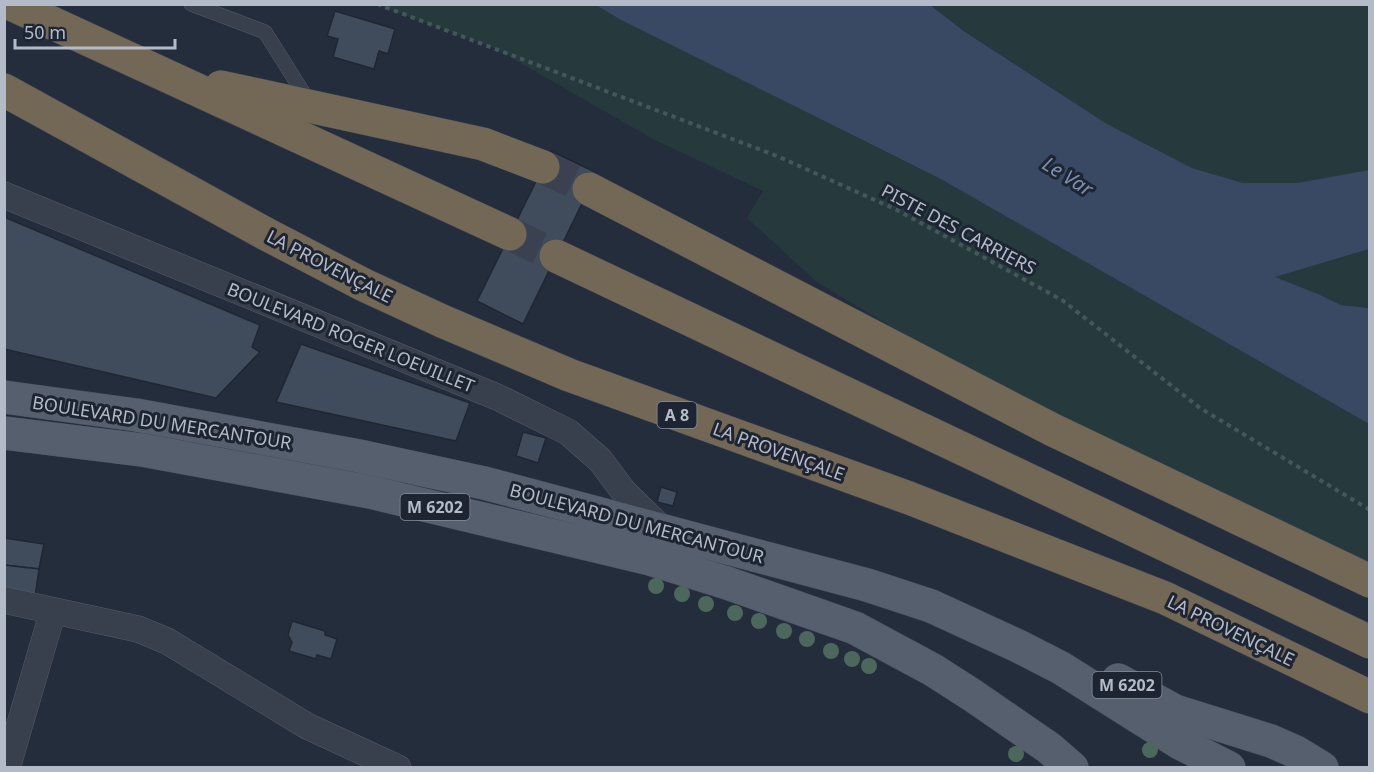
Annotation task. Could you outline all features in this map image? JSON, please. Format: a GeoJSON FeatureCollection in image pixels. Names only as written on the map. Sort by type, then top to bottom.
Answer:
{"type":"FeatureCollection","features":[{"type":"Feature","properties":{"kind":"highway"},"geometry":{"type":"LineString","coordinates":[[11,4],[510,234]]}},
{"type":"Feature","properties":{"kind":"highway"},"geometry":{"type":"LineString","coordinates":[[161,74],[483,144],[543,167]]}},
{"type":"Feature","properties":{"kind":"highway","name":"LA PROVENÇALE"},"geometry":{"type":"LineString","coordinates":[[4,90],[266,234],[364,285],[433,316],[569,375],[909,498],[1165,598],[1370,697]]}},
{"type":"Feature","properties":{"kind":"highway"},"geometry":{"type":"LineString","coordinates":[[589,189],[1053,430],[1370,581]]}},
{"type":"Feature","properties":{"kind":"highway"},"geometry":{"type":"LineString","coordinates":[[556,256],[1370,642]]}},
{"type":"Feature","properties":{"kind":"main road","name":"BOULEVARD DU MERCANTOUR"},"geometry":{"type":"LineString","coordinates":[[4,397],[136,415],[359,456],[484,483],[867,585],[931,606],[1061,668],[1180,743],[1229,768]]}},
{"type":"Feature","properties":{"kind":"main road","name":"BOULEVARD DU MERCANTOUR"},"geometry":{"type":"LineString","coordinates":[[4,433],[142,450],[370,492],[650,559],[727,583],[855,628],[933,670],[1001,714],[1049,748],[1072,768]]}},
{"type":"Feature","properties":{"kind":"main road","name":"M 6202"},"geometry":{"type":"LineString","coordinates":[[931,606],[1060,650],[1175,711],[1271,741],[1296,752],[1322,768]]}},
{"type":"Feature","properties":{"kind":"street","name":"BOULEVARD ROGER LOEUILLET"},"geometry":{"type":"LineString","coordinates":[[4,195],[497,397],[568,432],[600,460],[624,492],[663,530]]}},
{"type":"Feature","properties":{"kind":"street"},"geometry":{"type":"LineString","coordinates":[[4,600],[138,629],[167,641],[307,726],[394,766]]}},
{"type":"Feature","properties":{"kind":"street"},"geometry":{"type":"LineString","coordinates":[[7,768],[53,611]]}},
{"type":"Feature","properties":{"kind":"lane"},"geometry":{"type":"LineString","coordinates":[[191,4],[265,32],[312,106]]}},
{"type":"Feature","properties":{"kind":"path","name":"PISTE DES CARRIERS"},"geometry":{"type":"LineString","coordinates":[[377,4],[777,156],[897,210],[1062,300],[1200,408],[1370,510]]}},
{"type":"Feature","properties":{"kind":"green space"},"geometry":{"type":"Polygon","coordinates":[[[377,5],[596,5],[621,20],[939,178],[1369,424],[1369,567],[960,368],[817,282],[747,218],[763,191],[653,139],[494,48],[377,5]]]}},
{"type":"Feature","properties":{"kind":"green space"},"geometry":{"type":"Polygon","coordinates":[[[930,5],[1369,5],[1369,170],[1297,183],[1243,183],[1192,168],[1107,124],[965,32],[930,5]]]}},
{"type":"Feature","properties":{"kind":"green space"},"geometry":{"type":"Polygon","coordinates":[[[1369,249],[1369,308],[1341,305],[1274,277],[1369,249]]]}},
{"type":"Feature","properties":{"kind":"water","name":"Le Var"},"geometry":{"type":"Polygon","coordinates":[[[596,5],[930,5],[965,32],[1107,124],[1192,168],[1243,183],[1297,183],[1369,170],[1369,249],[1275,277],[1341,305],[1369,308],[1369,424],[939,178],[621,20],[596,5]]]}},
{"type":"Feature","properties":{"kind":"building"},"geometry":{"type":"Polygon","coordinates":[[[335,11],[395,29],[388,54],[379,51],[374,69],[333,57],[338,39],[327,36],[335,11]]]}},
{"type":"Feature","properties":{"kind":"building"},"geometry":{"type":"Polygon","coordinates":[[[551,151],[597,173],[523,324],[477,301],[551,151]]]}},
{"type":"Feature","properties":{"kind":"building"},"geometry":{"type":"Polygon","coordinates":[[[4,217],[260,325],[252,347],[260,352],[216,398],[4,349],[4,217]]]}},
{"type":"Feature","properties":{"kind":"building"},"geometry":{"type":"Polygon","coordinates":[[[301,344],[470,403],[456,441],[276,402],[301,344]]]}},
{"type":"Feature","properties":{"kind":"building"},"geometry":{"type":"Polygon","coordinates":[[[523,432],[546,438],[538,463],[516,456],[523,432]]]}},
{"type":"Feature","properties":{"kind":"building"},"geometry":{"type":"Polygon","coordinates":[[[661,487],[677,492],[673,506],[657,502],[661,487]]]}},
{"type":"Feature","properties":{"kind":"building"},"geometry":{"type":"Polygon","coordinates":[[[4,538],[44,544],[39,569],[4,565],[4,538]]]}},
{"type":"Feature","properties":{"kind":"building"},"geometry":{"type":"Polygon","coordinates":[[[4,565],[39,569],[35,597],[4,592],[4,565]]]}},
{"type":"Feature","properties":{"kind":"building"},"geometry":{"type":"Polygon","coordinates":[[[292,621],[325,631],[325,635],[337,639],[331,659],[317,655],[316,659],[289,651],[292,642],[288,635],[292,621]]]}},
{"type":"Feature","properties":{"kind":"tunnel"},"geometry":{"type":"LineString","coordinates":[[543,167],[589,189]]}},
{"type":"Feature","properties":{"kind":"tunnel"},"geometry":{"type":"LineString","coordinates":[[510,234],[556,256]]}}]}
